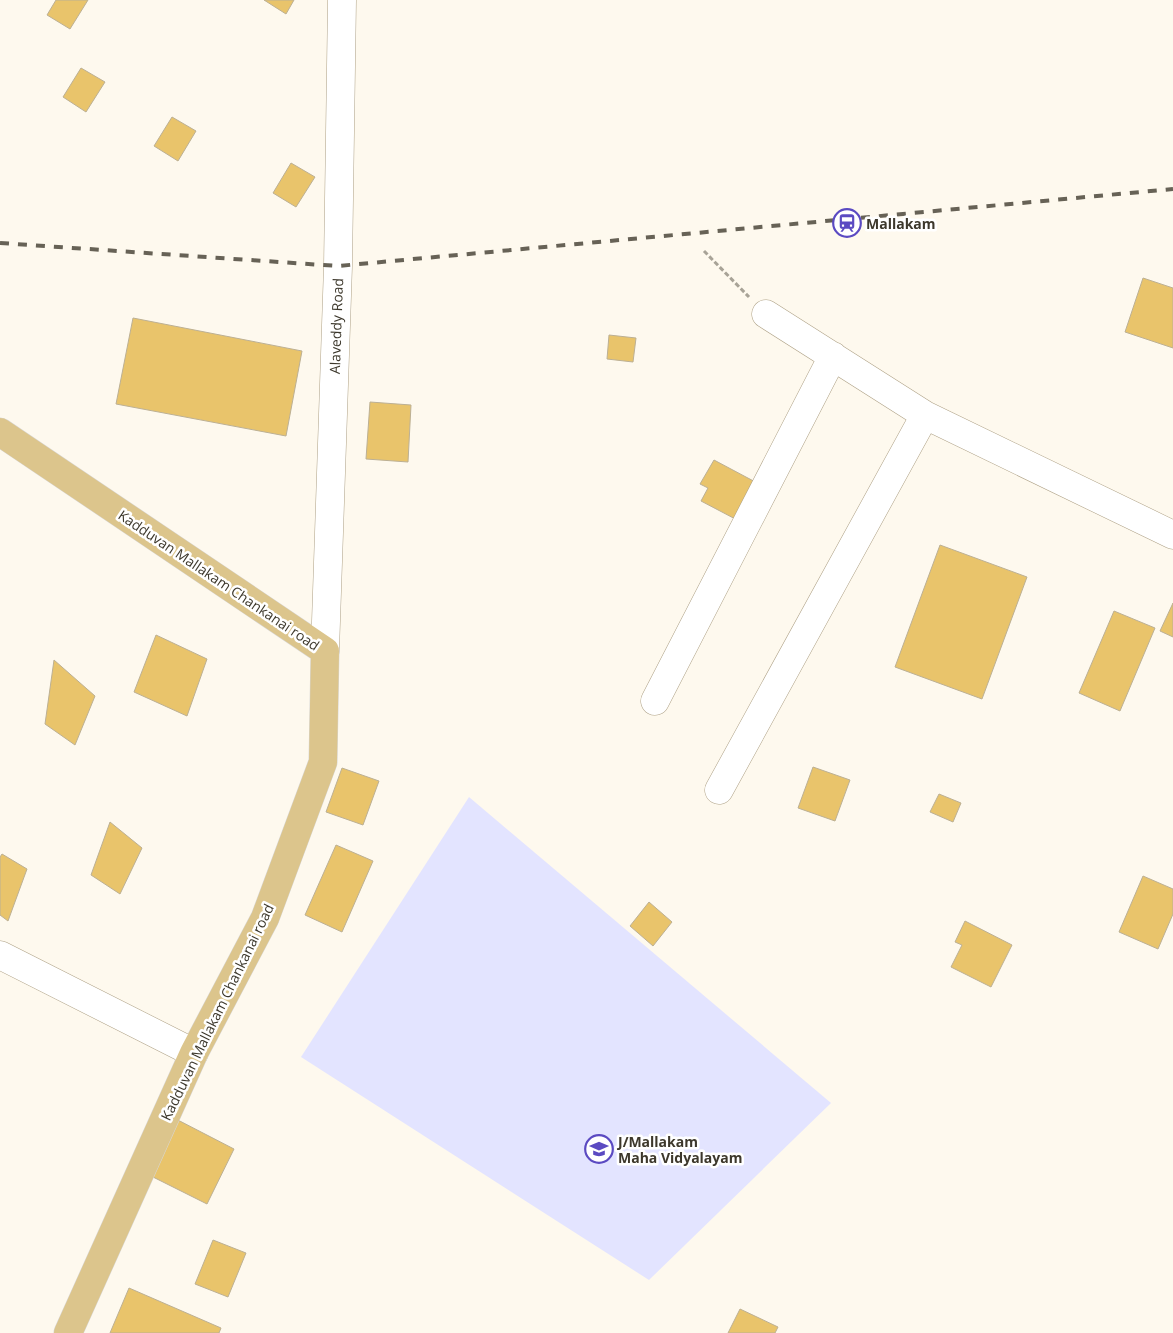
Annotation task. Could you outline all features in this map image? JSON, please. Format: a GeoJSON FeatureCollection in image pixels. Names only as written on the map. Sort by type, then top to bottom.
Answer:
{"type":"FeatureCollection","features":[{"type":"Feature","properties":{"kind":"main road","name":"Kadduvan Mallakam Chankanai road"},"geometry":{"type":"LineString","coordinates":[[0,432],[325,651],[323,762],[265,918],[194,1054],[68,1333]]}},
{"type":"Feature","properties":{"kind":"street","name":"Alaveddy Road"},"geometry":{"type":"LineString","coordinates":[[325,651],[337,276],[342,0]]}},
{"type":"Feature","properties":{"kind":"street"},"geometry":{"type":"LineString","coordinates":[[766,314],[926,415],[1173,535]]}},
{"type":"Feature","properties":{"kind":"street"},"geometry":{"type":"LineString","coordinates":[[655,701],[833,356]]}},
{"type":"Feature","properties":{"kind":"street"},"geometry":{"type":"LineString","coordinates":[[719,790],[926,415]]}},
{"type":"Feature","properties":{"kind":"street"},"geometry":{"type":"LineString","coordinates":[[0,955],[194,1054]]}},
{"type":"Feature","properties":{"kind":"path"},"geometry":{"type":"LineString","coordinates":[[704,251],[766,314]]}},
{"type":"Feature","properties":{"kind":"shaded area"},"geometry":{"type":"Polygon","coordinates":[[[469,797],[831,1103],[649,1280],[301,1057],[469,797]]]}},
{"type":"Feature","properties":{"kind":"building"},"geometry":{"type":"Polygon","coordinates":[[[56,0],[88,0],[70,29],[47,15],[56,0]]]}},
{"type":"Feature","properties":{"kind":"building"},"geometry":{"type":"Polygon","coordinates":[[[264,0],[294,0],[286,14],[264,0]]]}},
{"type":"Feature","properties":{"kind":"building"},"geometry":{"type":"Polygon","coordinates":[[[81,68],[105,82],[86,112],[63,97],[81,68]]]}},
{"type":"Feature","properties":{"kind":"building"},"geometry":{"type":"Polygon","coordinates":[[[172,117],[196,131],[178,161],[154,146],[172,117]]]}},
{"type":"Feature","properties":{"kind":"building"},"geometry":{"type":"Polygon","coordinates":[[[291,163],[315,177],[296,207],[273,193],[291,163]]]}},
{"type":"Feature","properties":{"kind":"building"},"geometry":{"type":"Polygon","coordinates":[[[1143,278],[1173,288],[1173,348],[1125,332],[1143,278]]]}},
{"type":"Feature","properties":{"kind":"building"},"geometry":{"type":"Polygon","coordinates":[[[133,318],[302,351],[286,436],[116,404],[133,318]]]}},
{"type":"Feature","properties":{"kind":"building"},"geometry":{"type":"Polygon","coordinates":[[[609,335],[636,338],[633,362],[607,359],[609,335]]]}},
{"type":"Feature","properties":{"kind":"building"},"geometry":{"type":"Polygon","coordinates":[[[370,402],[411,405],[408,462],[366,459],[370,402]]]}},
{"type":"Feature","properties":{"kind":"building"},"geometry":{"type":"Polygon","coordinates":[[[714,460],[761,485],[741,522],[701,501],[708,488],[700,484],[714,460]]]}},
{"type":"Feature","properties":{"kind":"building"},"geometry":{"type":"Polygon","coordinates":[[[940,545],[1027,577],[982,699],[895,667],[940,545]]]}},
{"type":"Feature","properties":{"kind":"building"},"geometry":{"type":"Polygon","coordinates":[[[1173,603],[1173,637],[1160,631],[1173,603]]]}},
{"type":"Feature","properties":{"kind":"building"},"geometry":{"type":"Polygon","coordinates":[[[1114,611],[1155,628],[1120,711],[1079,693],[1114,611]]]}},
{"type":"Feature","properties":{"kind":"building"},"geometry":{"type":"Polygon","coordinates":[[[156,635],[207,659],[187,716],[134,692],[156,635]]]}},
{"type":"Feature","properties":{"kind":"building"},"geometry":{"type":"Polygon","coordinates":[[[54,660],[95,696],[75,745],[45,724],[54,660]]]}},
{"type":"Feature","properties":{"kind":"building"},"geometry":{"type":"Polygon","coordinates":[[[813,767],[850,780],[835,821],[798,808],[813,767]]]}},
{"type":"Feature","properties":{"kind":"building"},"geometry":{"type":"Polygon","coordinates":[[[342,768],[379,781],[363,825],[326,812],[342,768]]]}},
{"type":"Feature","properties":{"kind":"building"},"geometry":{"type":"Polygon","coordinates":[[[939,794],[961,803],[953,822],[930,812],[939,794]]]}},
{"type":"Feature","properties":{"kind":"building"},"geometry":{"type":"Polygon","coordinates":[[[110,822],[142,848],[120,894],[91,875],[110,822]]]}},
{"type":"Feature","properties":{"kind":"building"},"geometry":{"type":"Polygon","coordinates":[[[336,845],[373,861],[342,932],[305,915],[336,845]]]}},
{"type":"Feature","properties":{"kind":"building"},"geometry":{"type":"Polygon","coordinates":[[[2,854],[27,869],[8,921],[0,915],[0,857],[2,854]]]}},
{"type":"Feature","properties":{"kind":"building"},"geometry":{"type":"Polygon","coordinates":[[[1143,876],[1173,889],[1173,914],[1158,949],[1119,932],[1143,876]]]}},
{"type":"Feature","properties":{"kind":"building"},"geometry":{"type":"Polygon","coordinates":[[[649,902],[672,922],[653,946],[630,926],[649,902]]]}},
{"type":"Feature","properties":{"kind":"building"},"geometry":{"type":"Polygon","coordinates":[[[965,921],[1012,945],[991,987],[951,967],[962,945],[955,942],[965,921]]]}},
{"type":"Feature","properties":{"kind":"building"},"geometry":{"type":"Polygon","coordinates":[[[172,1117],[234,1149],[207,1204],[145,1173],[172,1117]]]}},
{"type":"Feature","properties":{"kind":"building"},"geometry":{"type":"Polygon","coordinates":[[[213,1240],[246,1253],[228,1297],[195,1284],[213,1240]]]}},
{"type":"Feature","properties":{"kind":"building"},"geometry":{"type":"Polygon","coordinates":[[[129,1288],[221,1328],[219,1333],[110,1333],[129,1288]]]}},
{"type":"Feature","properties":{"kind":"building"},"geometry":{"type":"Polygon","coordinates":[[[740,1309],[778,1327],[775,1333],[728,1333],[740,1309]]]}},
{"type":"Feature","properties":{"kind":"railway"},"geometry":{"type":"LineString","coordinates":[[0,243],[338,266],[1173,189]]}},
{"type":"Feature","properties":{"kind":"place","name":"Mallakam"},"geometry":{"type":"Point","coordinates":[847,223]}},
{"type":"Feature","properties":{"kind":"place","name":"J/Mallakam Maha Vidyalayam"},"geometry":{"type":"Point","coordinates":[599,1149]}}]}
